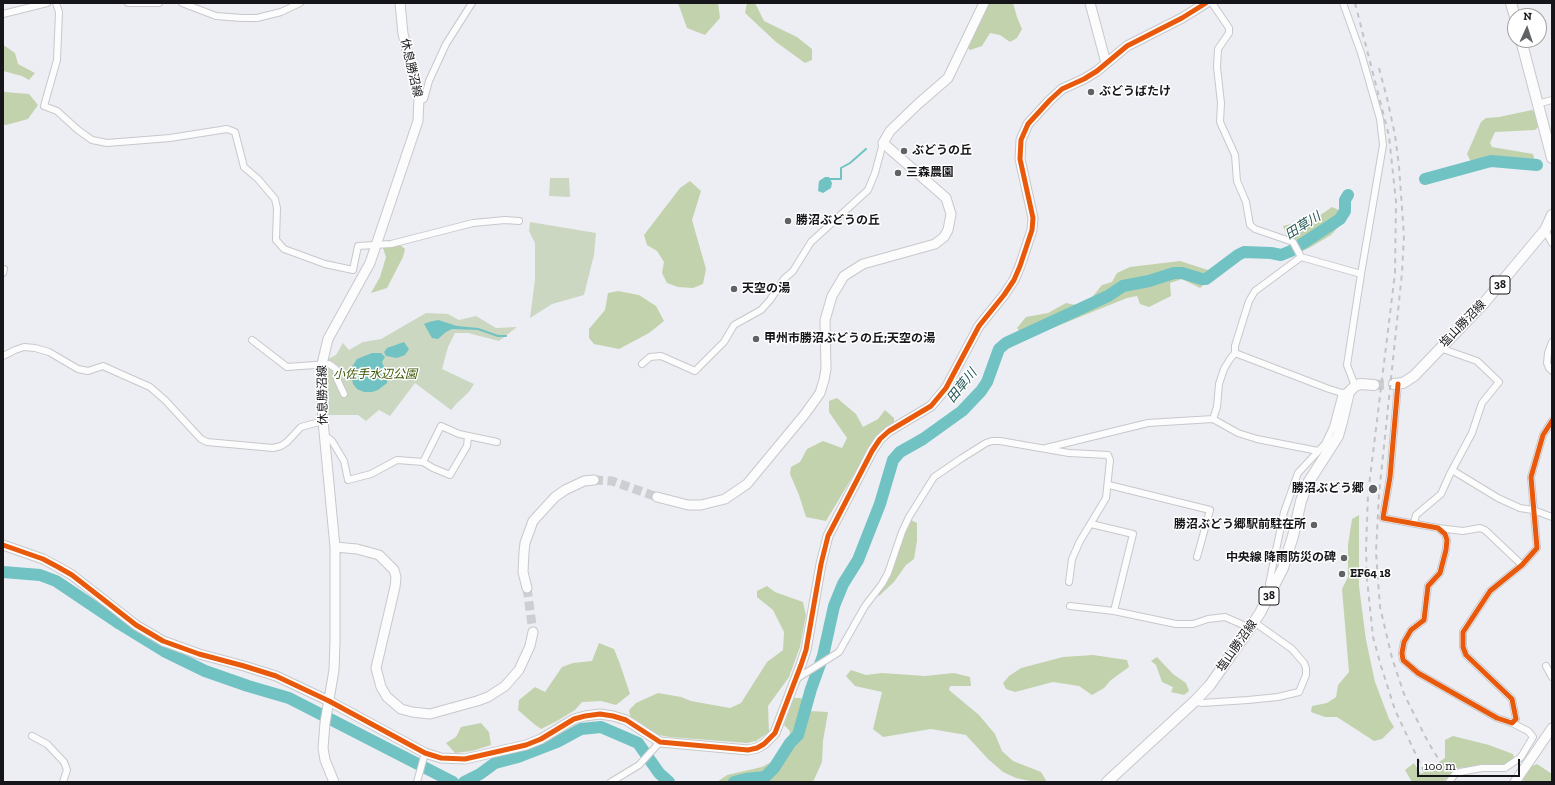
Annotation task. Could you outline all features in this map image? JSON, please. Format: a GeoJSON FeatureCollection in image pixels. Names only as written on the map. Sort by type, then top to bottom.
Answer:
{"type":"FeatureCollection","features":[{"type":"Feature","properties":{"kind":"main road"},"geometry":{"type":"LineString","coordinates":[[1523,48],[1552,158]]}},
{"type":"Feature","properties":{"kind":"main road","name":"塩山勝沼線"},"geometry":{"type":"LineString","coordinates":[[1396,384],[1410,379],[1484,303],[1545,230],[1552,215]]}},
{"type":"Feature","properties":{"kind":"main road"},"geometry":{"type":"LineString","coordinates":[[1349,390],[1360,384],[1374,384]]}},
{"type":"Feature","properties":{"kind":"main road","name":"塩山勝沼線"},"geometry":{"type":"LineString","coordinates":[[1107,782],[1195,701],[1210,685],[1252,625],[1272,591],[1285,562],[1301,501],[1312,474],[1338,436],[1349,390]]}},
{"type":"Feature","properties":{"kind":"street"},"geometry":{"type":"LineString","coordinates":[[3,14],[47,3]]}},
{"type":"Feature","properties":{"kind":"street"},"geometry":{"type":"LineString","coordinates":[[56,3],[59,12],[57,60],[44,106],[57,111],[78,130],[92,140],[107,143],[170,138],[227,129],[235,132],[244,167],[258,179],[275,199],[277,208],[276,240],[284,249],[325,264],[353,270],[358,246],[391,244],[473,223],[505,220],[519,221]]}},
{"type":"Feature","properties":{"kind":"street"},"geometry":{"type":"LineString","coordinates":[[128,3],[160,3]]}},
{"type":"Feature","properties":{"kind":"street"},"geometry":{"type":"LineString","coordinates":[[182,3],[216,16],[242,18],[257,18],[281,12],[300,3]]}},
{"type":"Feature","properties":{"kind":"street","name":"休息勝沼線"},"geometry":{"type":"LineString","coordinates":[[334,782],[325,760],[323,748],[325,723],[334,670],[335,642],[334,547],[323,421],[321,387],[322,364],[328,339],[370,262],[377,246],[418,120],[419,101],[403,34],[400,3]]}},
{"type":"Feature","properties":{"kind":"street"},"geometry":{"type":"LineString","coordinates":[[419,101],[424,99],[428,81],[446,44],[472,3]]}},
{"type":"Feature","properties":{"kind":"street"},"geometry":{"type":"LineString","coordinates":[[642,364],[650,357],[661,356],[695,371],[724,342],[734,325],[760,310],[770,300],[784,279],[793,271],[811,242],[868,190],[875,173],[883,143],[890,131],[948,78],[984,3]]}},
{"type":"Feature","properties":{"kind":"street"},"geometry":{"type":"LineString","coordinates":[[1090,3],[1106,63]]}},
{"type":"Feature","properties":{"kind":"street"},"geometry":{"type":"LineString","coordinates":[[3,545],[37,557],[72,575],[136,625],[163,641],[199,654],[276,676],[328,705],[425,753],[441,758],[456,760],[526,745],[541,739],[574,719],[600,714],[626,720],[660,742],[748,750],[757,748],[764,744],[775,733],[796,679],[806,650],[821,564],[828,536],[872,451],[880,439],[889,431],[931,406],[946,388],[979,326],[1014,280],[1032,230],[1033,218],[1020,159],[1021,140],[1028,124],[1062,89],[1084,79],[1127,46],[1182,18],[1206,3]]}},
{"type":"Feature","properties":{"kind":"street"},"geometry":{"type":"LineString","coordinates":[[1212,3],[1229,28],[1229,33],[1218,49],[1217,67],[1221,103],[1220,122],[1235,155],[1237,181],[1246,202],[1250,225],[1255,229],[1292,242],[1301,257],[1361,274]]}},
{"type":"Feature","properties":{"kind":"street"},"geometry":{"type":"LineString","coordinates":[[1272,591],[1269,584],[1284,512],[1298,473],[1325,444],[1349,390],[1347,366],[1383,145],[1380,119],[1361,53],[1343,3]]}},
{"type":"Feature","properties":{"kind":"street"},"geometry":{"type":"LineString","coordinates":[[1537,104],[1552,100]]}},
{"type":"Feature","properties":{"kind":"street"},"geometry":{"type":"LineString","coordinates":[[657,497],[688,505],[701,505],[725,499],[747,484],[806,414],[820,393],[826,369],[825,320],[832,296],[844,276],[863,264],[935,244],[944,238],[948,230],[952,214],[946,198],[883,143]]}},
{"type":"Feature","properties":{"kind":"street"},"geometry":{"type":"LineString","coordinates":[[1545,230],[1552,242]]}},
{"type":"Feature","properties":{"kind":"street"},"geometry":{"type":"LineString","coordinates":[[1213,419],[1217,407],[1219,384],[1224,370],[1235,353],[1235,346],[1249,301],[1255,291],[1301,257]]}},
{"type":"Feature","properties":{"kind":"street"},"geometry":{"type":"LineString","coordinates":[[252,340],[287,367],[329,364],[336,370],[337,379],[344,394]]}},
{"type":"Feature","properties":{"kind":"street"},"geometry":{"type":"LineString","coordinates":[[1552,342],[1548,353],[1548,368],[1552,371]]}},
{"type":"Feature","properties":{"kind":"street"},"geometry":{"type":"LineString","coordinates":[[3,356],[24,347],[34,348],[49,352],[78,369],[88,371],[103,366],[114,370],[150,387],[165,400],[201,439],[207,442],[273,448],[281,446],[287,442],[301,427],[323,421]]}},
{"type":"Feature","properties":{"kind":"street"},"geometry":{"type":"LineString","coordinates":[[1414,523],[1416,515],[1441,494],[1472,433],[1482,402],[1499,382],[1477,361],[1440,348]]}},
{"type":"Feature","properties":{"kind":"street"},"geometry":{"type":"LineString","coordinates":[[1235,353],[1349,390]]}},
{"type":"Feature","properties":{"kind":"street"},"geometry":{"type":"LineString","coordinates":[[1396,384],[1390,477],[1383,518],[1458,531],[1480,528],[1485,530],[1522,565]]}},
{"type":"Feature","properties":{"kind":"street"},"geometry":{"type":"LineString","coordinates":[[1044,448],[1148,422],[1213,419],[1238,433],[1257,439],[1318,451]]}},
{"type":"Feature","properties":{"kind":"street"},"geometry":{"type":"LineString","coordinates":[[1512,723],[1516,719],[1512,699],[1466,655],[1463,647],[1463,632],[1490,591],[1522,565],[1537,548],[1531,477],[1543,435],[1552,421]]}},
{"type":"Feature","properties":{"kind":"street"},"geometry":{"type":"LineString","coordinates":[[423,462],[441,426],[460,434],[497,442]]}},
{"type":"Feature","properties":{"kind":"street"},"geometry":{"type":"LineString","coordinates":[[324,435],[332,440],[344,461],[348,480],[371,474],[397,460],[423,462],[450,475],[467,446],[468,436]]}},
{"type":"Feature","properties":{"kind":"street"},"geometry":{"type":"LineString","coordinates":[[796,679],[834,657],[839,652],[865,606],[882,584],[888,573],[902,532],[909,517],[934,477],[986,443],[1000,441],[1069,453],[1108,455],[1110,460],[1109,485],[1106,498],[1080,541],[1072,559],[1069,582]]}},
{"type":"Feature","properties":{"kind":"street"},"geometry":{"type":"LineString","coordinates":[[1452,470],[1498,498],[1520,508],[1533,510],[1552,517]]}},
{"type":"Feature","properties":{"kind":"street"},"geometry":{"type":"LineString","coordinates":[[527,588],[524,572],[524,552],[525,543],[533,521],[555,497],[575,484],[594,480]]}},
{"type":"Feature","properties":{"kind":"street"},"geometry":{"type":"LineString","coordinates":[[1109,485],[1210,510],[1197,557]]}},
{"type":"Feature","properties":{"kind":"street"},"geometry":{"type":"LineString","coordinates":[[1091,524],[1133,534],[1114,611]]}},
{"type":"Feature","properties":{"kind":"street"},"geometry":{"type":"LineString","coordinates":[[1438,528],[1445,534],[1447,540],[1440,573],[1428,586],[1424,620],[1411,630],[1404,642],[1402,653],[1403,660],[1418,673],[1497,718],[1528,731],[1533,737],[1521,757],[1505,768],[1482,768],[1460,772],[1455,774],[1449,782]]}},
{"type":"Feature","properties":{"kind":"street"},"geometry":{"type":"LineString","coordinates":[[334,547],[357,549],[379,555],[394,570],[396,577],[395,587],[376,668],[380,687],[387,697],[401,709],[430,714],[476,701],[488,696],[505,686],[519,670],[530,646],[533,632]]}},
{"type":"Feature","properties":{"kind":"street"},"geometry":{"type":"LineString","coordinates":[[1070,606],[1114,611],[1176,624],[1193,624],[1208,619],[1225,617],[1252,625],[1292,650],[1304,663],[1306,668],[1306,675],[1299,692],[1278,697],[1248,700],[1198,703],[1195,701]]}},
{"type":"Feature","properties":{"kind":"street"},"geometry":{"type":"LineString","coordinates":[[1546,666],[1552,677]]}},
{"type":"Feature","properties":{"kind":"street"},"geometry":{"type":"LineString","coordinates":[[1515,782],[1552,728]]}},
{"type":"Feature","properties":{"kind":"street"},"geometry":{"type":"LineString","coordinates":[[32,736],[48,744],[64,762],[67,770],[63,782]]}},
{"type":"Feature","properties":{"kind":"street"},"geometry":{"type":"LineString","coordinates":[[611,782],[638,765],[660,742]]}},
{"type":"Feature","properties":{"kind":"street"},"geometry":{"type":"LineString","coordinates":[[417,782],[425,753]]}},
{"type":"Feature","properties":{"kind":"green space"},"geometry":{"type":"Polygon","coordinates":[[[678,3],[718,3],[720,18],[705,35],[687,28],[678,3]]]}},
{"type":"Feature","properties":{"kind":"green space"},"geometry":{"type":"Polygon","coordinates":[[[747,3],[755,3],[764,21],[797,37],[812,49],[812,60],[805,63],[776,42],[745,13],[747,3]]]}},
{"type":"Feature","properties":{"kind":"green space"},"geometry":{"type":"Polygon","coordinates":[[[988,3],[1013,3],[1022,29],[1017,38],[1010,42],[1000,35],[990,33],[982,46],[970,50],[967,47],[988,3]]]}},
{"type":"Feature","properties":{"kind":"green space"},"geometry":{"type":"Polygon","coordinates":[[[3,46],[15,53],[18,64],[35,73],[29,80],[22,76],[3,71],[3,46]]]}},
{"type":"Feature","properties":{"kind":"green space"},"geometry":{"type":"Polygon","coordinates":[[[3,90],[5,92],[29,94],[38,105],[28,119],[6,125],[3,124],[3,90]]]}},
{"type":"Feature","properties":{"kind":"green space"},"geometry":{"type":"Polygon","coordinates":[[[1532,110],[1536,113],[1540,125],[1535,130],[1495,132],[1490,143],[1492,147],[1533,154],[1535,161],[1526,170],[1481,161],[1471,162],[1467,154],[1481,122],[1486,118],[1499,117],[1532,110]]]}},
{"type":"Feature","properties":{"kind":"green space"},"geometry":{"type":"Polygon","coordinates":[[[550,178],[569,178],[570,197],[549,196],[550,178]]]}},
{"type":"Feature","properties":{"kind":"green space"},"geometry":{"type":"Polygon","coordinates":[[[690,181],[701,191],[692,220],[706,269],[703,284],[693,288],[678,287],[667,283],[662,273],[664,262],[657,251],[647,245],[644,235],[680,188],[690,181]]]}},
{"type":"Feature","properties":{"kind":"green space"},"geometry":{"type":"Polygon","coordinates":[[[1332,207],[1341,212],[1340,225],[1331,235],[1302,251],[1295,241],[1288,238],[1283,226],[1316,218],[1332,207]]]}},
{"type":"Feature","properties":{"kind":"green space"},"geometry":{"type":"Polygon","coordinates":[[[530,222],[596,233],[594,255],[584,295],[552,304],[530,318],[535,280],[535,243],[529,231],[530,222]]]}},
{"type":"Feature","properties":{"kind":"green space"},"geometry":{"type":"Polygon","coordinates":[[[400,245],[405,249],[403,257],[387,288],[371,293],[380,277],[386,257],[383,248],[400,245]]]}},
{"type":"Feature","properties":{"kind":"green space"},"geometry":{"type":"Polygon","coordinates":[[[1180,261],[1208,270],[1210,280],[1200,288],[1182,279],[1170,283],[1171,296],[1149,307],[1140,304],[1137,296],[1127,298],[1025,339],[1017,328],[1026,317],[1048,313],[1066,303],[1076,305],[1089,301],[1102,285],[1112,282],[1117,273],[1130,267],[1180,261]]]}},
{"type":"Feature","properties":{"kind":"green space"},"geometry":{"type":"Polygon","coordinates":[[[618,291],[639,295],[656,306],[664,321],[649,333],[619,349],[594,344],[589,338],[589,329],[605,310],[608,293],[618,291]]]}},
{"type":"Feature","properties":{"kind":"green space","name":"小佐手水辺公園"},"geometry":{"type":"Polygon","coordinates":[[[426,313],[448,314],[459,320],[476,316],[496,328],[517,327],[499,341],[468,333],[455,333],[448,347],[442,369],[474,384],[469,392],[451,410],[415,383],[390,416],[379,410],[366,421],[358,415],[328,415],[326,371],[328,359],[336,355],[343,343],[349,350],[363,342],[381,339],[426,313]]]}},
{"type":"Feature","properties":{"kind":"green space"},"geometry":{"type":"Polygon","coordinates":[[[837,398],[856,414],[863,427],[878,419],[885,410],[894,418],[894,423],[881,432],[872,444],[826,521],[806,517],[790,474],[791,467],[800,462],[807,449],[823,441],[842,448],[847,438],[829,412],[829,401],[837,398]]]}},
{"type":"Feature","properties":{"kind":"green space"},"geometry":{"type":"Polygon","coordinates":[[[1359,515],[1359,586],[1366,640],[1375,682],[1389,719],[1394,727],[1382,739],[1374,741],[1337,717],[1325,717],[1311,712],[1312,706],[1327,703],[1336,697],[1338,685],[1349,672],[1342,589],[1348,577],[1348,545],[1352,519],[1359,515]]]}},
{"type":"Feature","properties":{"kind":"green space"},"geometry":{"type":"Polygon","coordinates":[[[911,520],[917,523],[917,541],[914,559],[906,565],[894,582],[879,596],[878,593],[911,520]]]}},
{"type":"Feature","properties":{"kind":"green space"},"geometry":{"type":"Polygon","coordinates":[[[767,586],[775,592],[803,602],[806,615],[800,647],[789,677],[768,706],[769,732],[756,741],[747,743],[670,737],[658,735],[630,716],[629,710],[636,703],[658,693],[730,708],[741,703],[767,662],[783,650],[784,632],[773,610],[757,597],[757,591],[767,586]]]}},
{"type":"Feature","properties":{"kind":"green space"},"geometry":{"type":"Polygon","coordinates":[[[599,643],[614,649],[630,694],[616,705],[601,701],[582,702],[575,710],[541,729],[518,710],[519,700],[535,687],[545,692],[562,667],[573,663],[592,661],[599,643]]]}},
{"type":"Feature","properties":{"kind":"green space"},"geometry":{"type":"Polygon","coordinates":[[[1093,655],[1127,660],[1129,667],[1111,680],[1104,688],[1092,695],[1079,686],[1053,682],[1015,692],[1006,689],[1003,683],[1009,676],[1021,668],[1063,657],[1093,655]]]}},
{"type":"Feature","properties":{"kind":"green space"},"geometry":{"type":"Polygon","coordinates":[[[1157,657],[1173,674],[1186,683],[1189,691],[1184,695],[1171,692],[1173,687],[1162,682],[1156,665],[1151,661],[1157,657]]]}},
{"type":"Feature","properties":{"kind":"green space"},"geometry":{"type":"Polygon","coordinates":[[[851,670],[866,675],[882,673],[925,676],[954,673],[970,677],[971,686],[950,686],[949,690],[979,715],[995,734],[1002,751],[1013,761],[1041,772],[1047,782],[1035,782],[1016,778],[1003,772],[988,759],[966,735],[931,729],[883,737],[873,729],[882,692],[855,686],[846,676],[851,670]]]}},
{"type":"Feature","properties":{"kind":"green space"},"geometry":{"type":"Polygon","coordinates":[[[794,698],[801,698],[810,711],[828,712],[823,741],[822,762],[813,782],[717,782],[727,775],[762,767],[788,753],[790,731],[784,725],[794,698]]]}},
{"type":"Feature","properties":{"kind":"green space"},"geometry":{"type":"Polygon","coordinates":[[[481,723],[489,732],[491,745],[472,751],[455,753],[446,743],[456,737],[461,727],[481,723]]]}},
{"type":"Feature","properties":{"kind":"green space"},"geometry":{"type":"Polygon","coordinates":[[[1453,736],[1489,745],[1513,754],[1515,762],[1503,765],[1458,768],[1443,782],[1412,782],[1405,770],[1414,763],[1421,774],[1445,758],[1445,740],[1453,736]]]}},
{"type":"Feature","properties":{"kind":"green space"},"geometry":{"type":"Polygon","coordinates":[[[1537,764],[1552,774],[1552,782],[1524,782],[1523,778],[1530,767],[1537,764]]]}},
{"type":"Feature","properties":{"kind":"water"},"geometry":{"type":"Polygon","coordinates":[[[825,177],[829,177],[832,183],[831,188],[823,193],[818,191],[819,181],[825,177]]]}},
{"type":"Feature","properties":{"kind":"water"},"geometry":{"type":"Polygon","coordinates":[[[438,320],[457,326],[478,328],[479,330],[452,329],[438,339],[432,338],[424,324],[438,320]]]}},
{"type":"Feature","properties":{"kind":"water"},"geometry":{"type":"Polygon","coordinates":[[[404,342],[409,349],[405,355],[397,358],[386,356],[384,352],[387,348],[404,342]]]}},
{"type":"Feature","properties":{"kind":"water"},"geometry":{"type":"Polygon","coordinates":[[[372,353],[381,353],[385,357],[382,362],[388,377],[387,383],[378,390],[364,392],[357,389],[353,384],[350,370],[357,359],[372,353]]]}},
{"type":"Feature","properties":{"kind":"waterway"},"geometry":{"type":"LineString","coordinates":[[830,179],[841,179],[841,168],[850,163],[866,149]]}},
{"type":"Feature","properties":{"kind":"waterway","name":"田草川"},"geometry":{"type":"LineString","coordinates":[[1425,179],[1491,161],[1537,165]]}},
{"type":"Feature","properties":{"kind":"waterway","name":"田草川"},"geometry":{"type":"LineString","coordinates":[[734,782],[765,777],[774,768],[790,743],[798,735],[811,689],[823,656],[834,606],[843,584],[858,560],[880,504],[893,460],[900,452],[923,439],[962,411],[981,391],[987,382],[999,349],[1006,343],[1108,296],[1123,286],[1149,281],[1174,273],[1182,273],[1206,279],[1244,252],[1281,255],[1291,251],[1340,219],[1345,211],[1345,200],[1348,195]]}},
{"type":"Feature","properties":{"kind":"waterway"},"geometry":{"type":"LineString","coordinates":[[478,329],[498,336],[506,336]]}},
{"type":"Feature","properties":{"kind":"waterway","name":"田草川"},"geometry":{"type":"LineString","coordinates":[[3,572],[40,575],[56,581],[120,624],[164,651],[205,671],[289,698],[453,782]]}},
{"type":"Feature","properties":{"kind":"waterway","name":"田草川"},"geometry":{"type":"LineString","coordinates":[[464,782],[480,774],[495,763],[518,757],[557,742],[581,729],[601,727],[638,743],[659,773],[669,782]]}},
{"type":"Feature","properties":{"kind":"tunnel"},"geometry":{"type":"LineString","coordinates":[[1374,385],[1394,384]]}},
{"type":"Feature","properties":{"kind":"tunnel"},"geometry":{"type":"LineString","coordinates":[[594,480],[612,481],[657,497]]}},
{"type":"Feature","properties":{"kind":"tunnel"},"geometry":{"type":"LineString","coordinates":[[527,588],[533,632]]}},
{"type":"Feature","properties":{"kind":"railway"},"geometry":{"type":"LineString","coordinates":[[1355,3],[1389,136],[1396,202],[1395,273],[1368,494],[1366,550],[1367,579],[1373,637],[1381,666],[1395,710],[1425,774]]}},
{"type":"Feature","properties":{"kind":"railway"},"geometry":{"type":"LineString","coordinates":[[1379,68],[1395,135],[1399,166],[1404,236],[1402,273],[1379,494],[1376,552],[1380,607],[1392,658],[1404,694],[1428,742],[1441,763]]}},
{"type":"Feature","properties":{"kind":"cycle path"},"geometry":{"type":"LineString","coordinates":[[3,545],[43,559],[72,575],[136,625],[163,641],[199,654],[276,676],[329,701],[425,753],[441,758],[465,759],[526,745],[541,739],[574,719],[600,714],[626,720],[660,742],[748,750],[757,748],[764,744],[775,733],[806,650],[821,564],[828,536],[872,451],[880,439],[889,431],[931,406],[946,388],[979,326],[1014,280],[1032,230],[1033,218],[1020,159],[1021,140],[1028,124],[1062,89],[1097,71],[1127,46],[1182,18],[1206,3]]}},
{"type":"Feature","properties":{"kind":"cycle path"},"geometry":{"type":"LineString","coordinates":[[1398,384],[1390,477],[1383,518],[1438,528],[1445,534],[1447,540],[1440,573],[1428,586],[1424,620],[1411,630],[1404,642],[1402,653],[1403,660],[1418,673],[1497,718],[1512,723],[1516,719],[1512,699],[1466,655],[1463,647],[1463,632],[1490,591],[1522,565],[1537,548],[1531,477],[1543,435],[1552,421]]}},
{"type":"Feature","properties":{"kind":"place","name":"ぶどうばたけ"},"geometry":{"type":"Point","coordinates":[1091,92]}},
{"type":"Feature","properties":{"kind":"place","name":"ぶどうの丘"},"geometry":{"type":"Point","coordinates":[904,151]}},
{"type":"Feature","properties":{"kind":"place","name":"三森農園"},"geometry":{"type":"Point","coordinates":[898,173]}},
{"type":"Feature","properties":{"kind":"place","name":"勝沼ぶどうの丘"},"geometry":{"type":"Point","coordinates":[788,221]}},
{"type":"Feature","properties":{"kind":"place","name":"天空の湯"},"geometry":{"type":"Point","coordinates":[734,289]}},
{"type":"Feature","properties":{"kind":"place","name":"甲州市勝沼ぶどうの丘;天空の湯"},"geometry":{"type":"Point","coordinates":[756,339]}},
{"type":"Feature","properties":{"kind":"place","name":"勝沼ぶどう郷"},"geometry":{"type":"Point","coordinates":[1373,489]}},
{"type":"Feature","properties":{"kind":"place","name":"勝沼ぶどう郷駅前駐在所"},"geometry":{"type":"Point","coordinates":[1314,525]}},
{"type":"Feature","properties":{"kind":"place","name":"中央線 降雨防災の碑"},"geometry":{"type":"Point","coordinates":[1344,558]}},
{"type":"Feature","properties":{"kind":"place","name":"EF64 18"},"geometry":{"type":"Point","coordinates":[1342,574]}}]}
